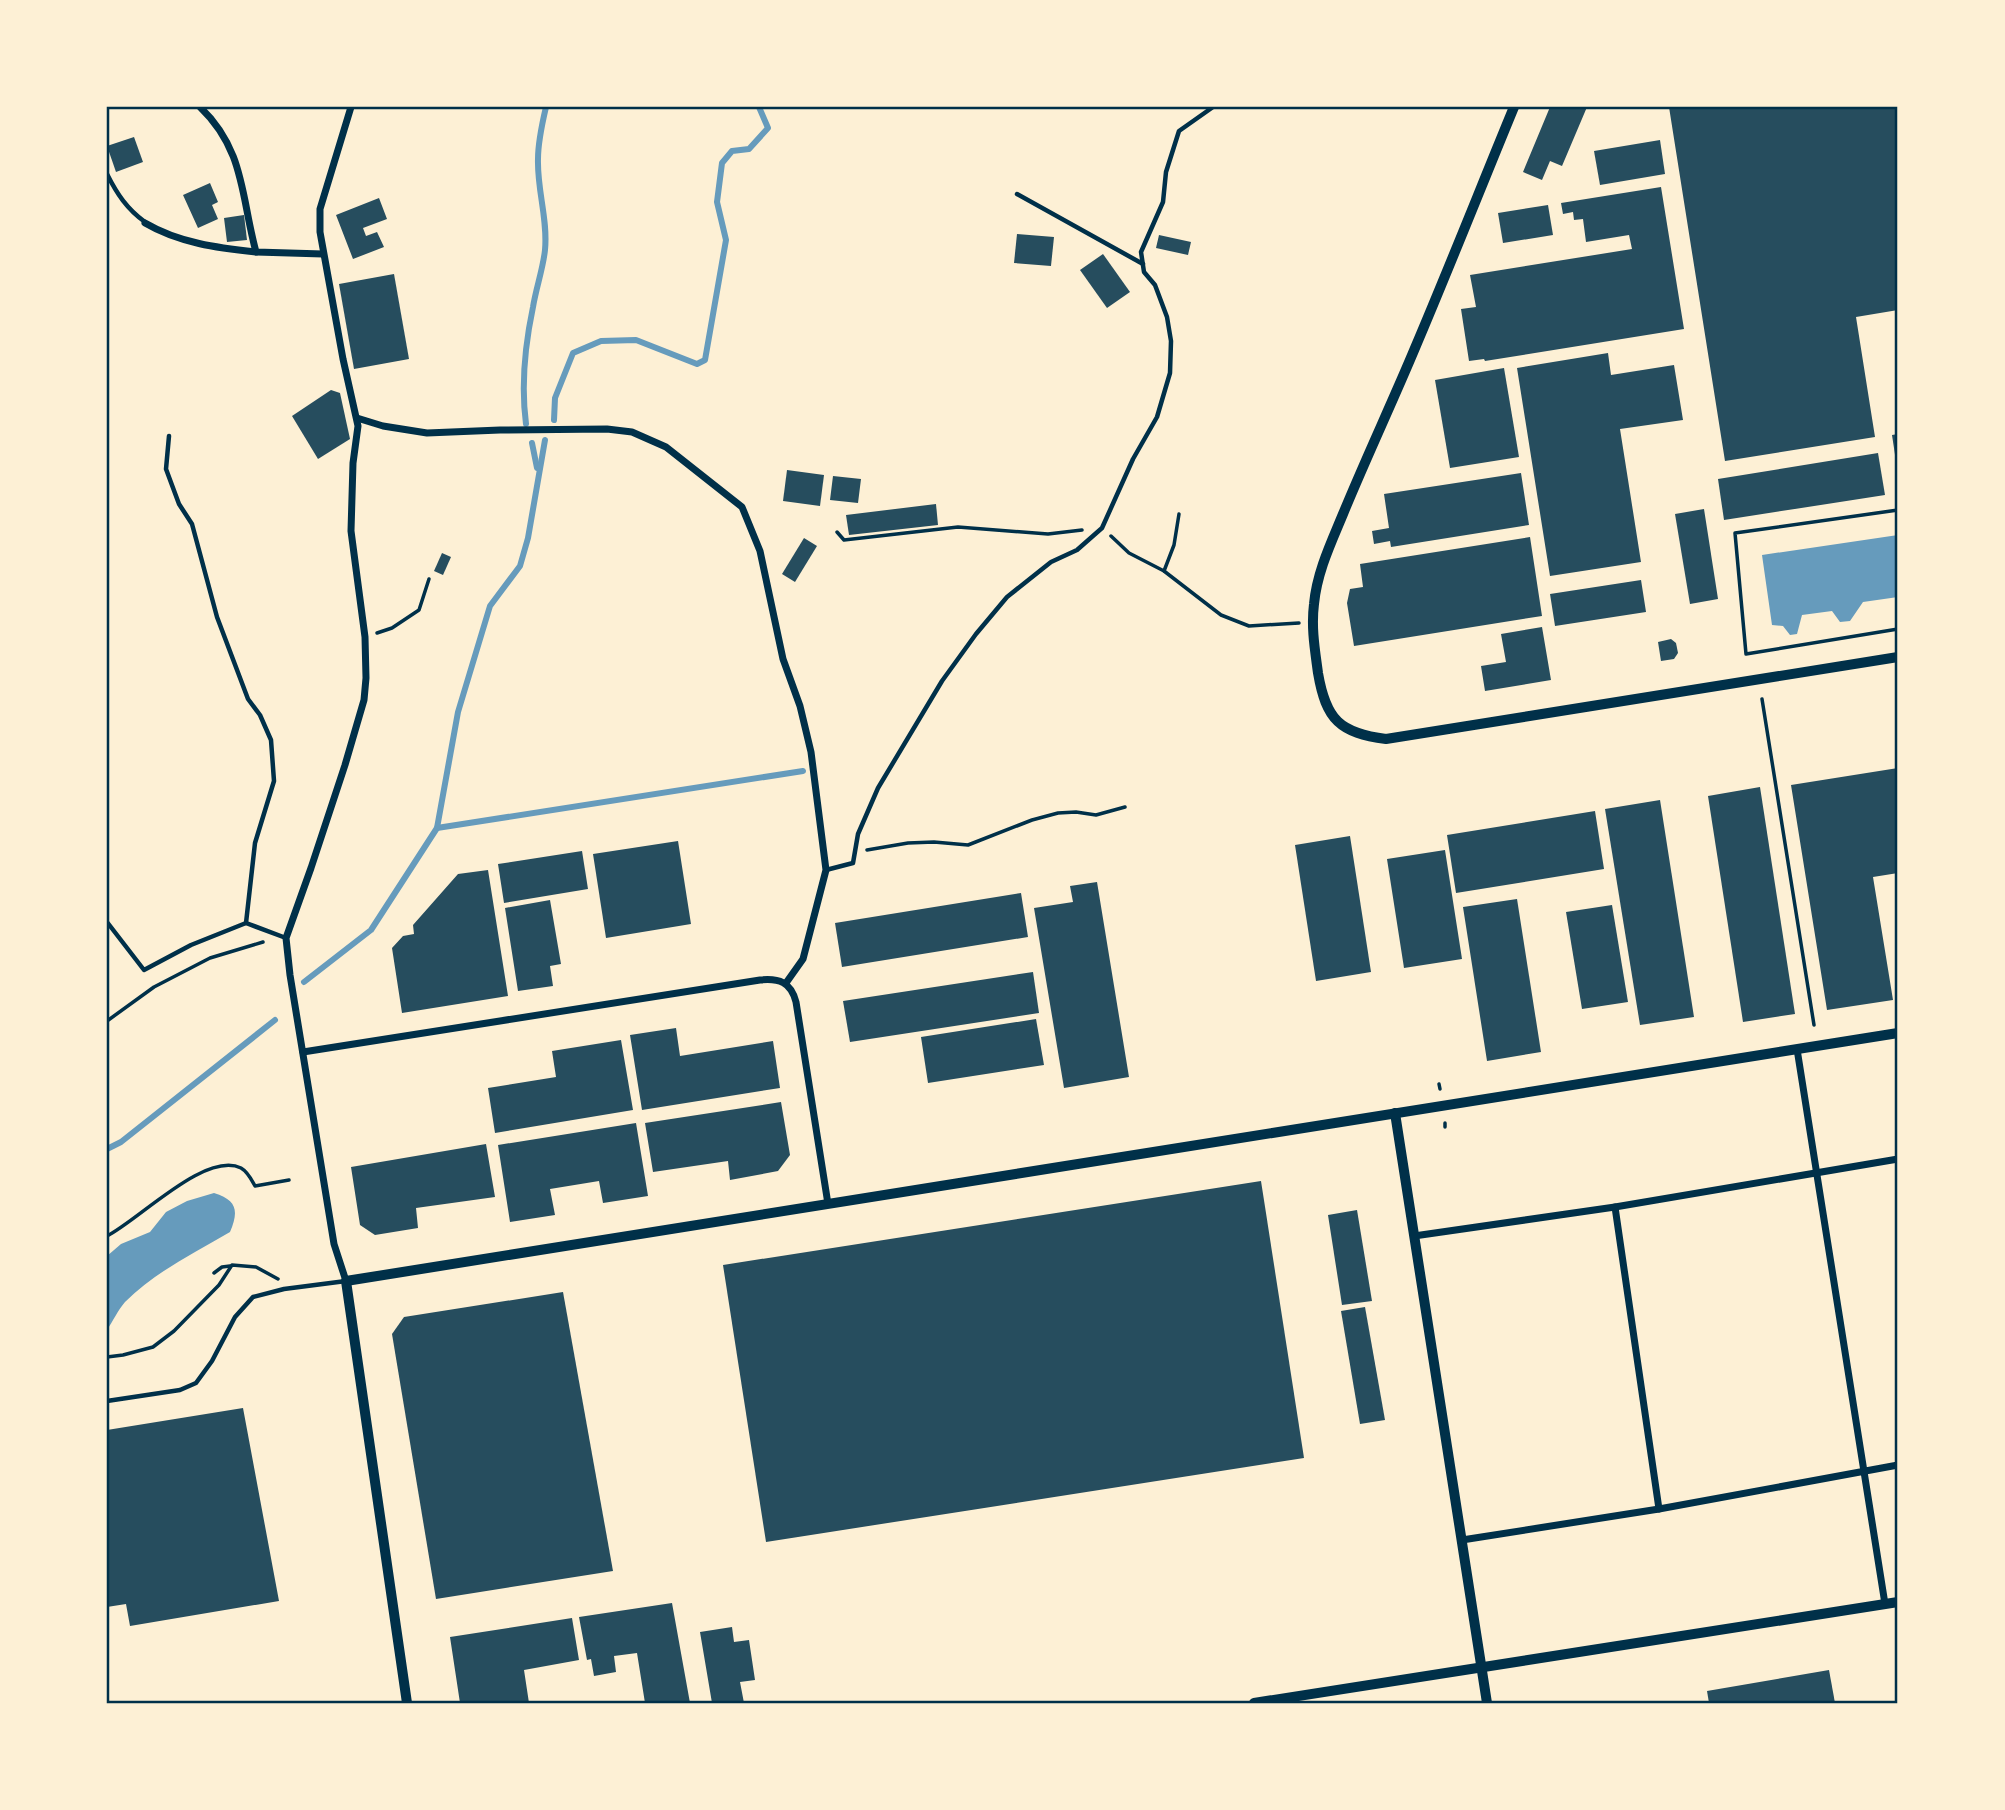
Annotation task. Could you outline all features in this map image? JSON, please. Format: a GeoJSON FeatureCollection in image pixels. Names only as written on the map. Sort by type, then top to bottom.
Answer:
{"type":"FeatureCollection","features":[{"type":"Feature","properties":{"kind":"street"},"geometry":{"type":"LineString","coordinates":[[200,107],[220,130],[237,164],[256,252]]}},
{"type":"Feature","properties":{"kind":"street"},"geometry":{"type":"LineString","coordinates":[[351,107],[320,209],[323,254],[342,359],[358,426],[353,463],[351,531],[365,637],[366,678],[364,700],[286,938],[334,1244],[346,1281],[407,1703]]}},
{"type":"Feature","properties":{"kind":"street"},"geometry":{"type":"LineString","coordinates":[[1514,107],[1415,349],[1369,450],[1322,565],[1315,594],[1313,622],[1315,653],[1326,707],[1338,723],[1350,731],[1386,739],[1898,657]]}},
{"type":"Feature","properties":{"kind":"street"},"geometry":{"type":"LineString","coordinates":[[145,223],[161,232],[211,247],[256,252],[323,254]]}},
{"type":"Feature","properties":{"kind":"street"},"geometry":{"type":"LineString","coordinates":[[357,418],[383,426],[426,433],[607,429],[632,432],[666,447],[742,507],[760,551],[783,659],[800,706],[811,752],[826,870],[803,959],[786,983]]}},
{"type":"Feature","properties":{"kind":"street"},"geometry":{"type":"LineString","coordinates":[[303,1052],[760,980],[786,983],[796,1002],[828,1204]]}},
{"type":"Feature","properties":{"kind":"street"},"geometry":{"type":"LineString","coordinates":[[346,1281],[1898,1033]]}},
{"type":"Feature","properties":{"kind":"street"},"geometry":{"type":"LineString","coordinates":[[1797,1049],[1885,1604]]}},
{"type":"Feature","properties":{"kind":"street"},"geometry":{"type":"LineString","coordinates":[[1395,1113],[1487,1703]]}},
{"type":"Feature","properties":{"kind":"street"},"geometry":{"type":"LineString","coordinates":[[1414,1236],[1615,1207],[1898,1158]]}},
{"type":"Feature","properties":{"kind":"street"},"geometry":{"type":"LineString","coordinates":[[1615,1207],[1659,1509]]}},
{"type":"Feature","properties":{"kind":"street"},"geometry":{"type":"LineString","coordinates":[[1462,1540],[1659,1509],[1898,1465]]}},
{"type":"Feature","properties":{"kind":"street"},"geometry":{"type":"LineString","coordinates":[[1254,1703],[1898,1602]]}},
{"type":"Feature","properties":{"kind":"lane"},"geometry":{"type":"LineString","coordinates":[[826,870],[853,863],[858,834],[878,788],[942,681],[976,634],[1007,597],[1051,562],[1077,550],[1102,528],[1133,459],[1157,416],[1170,373],[1171,341],[1167,317],[1155,285],[1144,272],[1141,252],[1163,202],[1166,172],[1180,131],[1213,107]]}},
{"type":"Feature","properties":{"kind":"lane"},"geometry":{"type":"LineString","coordinates":[[107,174],[117,195],[133,214],[145,223]]}},
{"type":"Feature","properties":{"kind":"lane"},"geometry":{"type":"LineString","coordinates":[[1017,194],[1143,264]]}},
{"type":"Feature","properties":{"kind":"lane"},"geometry":{"type":"LineString","coordinates":[[169,436],[166,469],[178,504],[192,524],[218,617],[248,699],[260,715],[271,740],[274,781],[255,843],[246,923]]}},
{"type":"Feature","properties":{"kind":"lane"},"geometry":{"type":"LineString","coordinates":[[107,922],[144,970],[191,945],[246,923],[286,938]]}},
{"type":"Feature","properties":{"kind":"lane"},"geometry":{"type":"LineString","coordinates":[[107,1401],[180,1390],[196,1383],[212,1361],[235,1317],[253,1297],[284,1289],[346,1281]]}},
{"type":"Feature","properties":{"kind":"path"},"geometry":{"type":"LineString","coordinates":[[1898,510],[1735,533],[1746,654],[1898,629]]}},
{"type":"Feature","properties":{"kind":"path"},"geometry":{"type":"LineString","coordinates":[[1164,571],[1174,545],[1179,514]]}},
{"type":"Feature","properties":{"kind":"path"},"geometry":{"type":"LineString","coordinates":[[837,532],[844,540],[958,527],[1048,534],[1102,528],[1129,553],[1164,571],[1220,615],[1249,626],[1313,622]]}},
{"type":"Feature","properties":{"kind":"path"},"geometry":{"type":"LineString","coordinates":[[365,637],[392,628],[419,610],[429,579]]}},
{"type":"Feature","properties":{"kind":"path"},"geometry":{"type":"LineString","coordinates":[[1762,699],[1814,1025]]}},
{"type":"Feature","properties":{"kind":"path"},"geometry":{"type":"LineString","coordinates":[[855,853],[879,846],[908,843],[968,845],[1032,820],[1058,813],[1096,815],[1125,807]]}},
{"type":"Feature","properties":{"kind":"path"},"geometry":{"type":"LineString","coordinates":[[107,1021],[154,987],[210,958],[286,938]]}},
{"type":"Feature","properties":{"kind":"path"},"geometry":{"type":"LineString","coordinates":[[107,1236],[137,1218],[197,1174],[221,1165],[240,1168],[248,1174],[255,1186],[289,1180]]}},
{"type":"Feature","properties":{"kind":"path"},"geometry":{"type":"LineString","coordinates":[[107,1357],[153,1347],[174,1331],[219,1284],[232,1265]]}},
{"type":"Feature","properties":{"kind":"path"},"geometry":{"type":"LineString","coordinates":[[214,1273],[222,1267],[232,1265],[256,1267],[277,1278]]}},
{"type":"Feature","properties":{"kind":"water"},"geometry":{"type":"Polygon","coordinates":[[[1898,535],[1898,597],[1863,602],[1850,621],[1840,622],[1832,611],[1802,615],[1797,634],[1790,635],[1783,626],[1772,625],[1762,555],[1898,535]]]}},
{"type":"Feature","properties":{"kind":"water"},"geometry":{"type":"Polygon","coordinates":[[[214,1193],[227,1199],[234,1207],[235,1218],[230,1232],[149,1281],[125,1302],[107,1330],[107,1256],[121,1244],[150,1232],[166,1212],[187,1201],[214,1193]]]}},
{"type":"Feature","properties":{"kind":"building"},"geometry":{"type":"Polygon","coordinates":[[[1550,107],[1587,107],[1562,166],[1550,161],[1542,180],[1523,172],[1550,107]]]}},
{"type":"Feature","properties":{"kind":"building"},"geometry":{"type":"Polygon","coordinates":[[[1669,107],[1898,107],[1898,310],[1856,317],[1875,437],[1725,461],[1669,107]]]}},
{"type":"Feature","properties":{"kind":"building"},"geometry":{"type":"Polygon","coordinates":[[[134,137],[143,162],[116,172],[107,146],[134,137]]]}},
{"type":"Feature","properties":{"kind":"building"},"geometry":{"type":"Polygon","coordinates":[[[1660,140],[1665,174],[1600,185],[1594,151],[1660,140]]]}},
{"type":"Feature","properties":{"kind":"building"},"geometry":{"type":"Polygon","coordinates":[[[210,183],[218,202],[212,205],[218,219],[198,228],[183,195],[210,183]]]}},
{"type":"Feature","properties":{"kind":"building"},"geometry":{"type":"Polygon","coordinates":[[[1661,187],[1684,329],[1485,361],[1469,361],[1461,309],[1476,307],[1470,275],[1632,249],[1629,235],[1586,242],[1583,219],[1574,220],[1573,212],[1563,214],[1561,203],[1661,187]]]}},
{"type":"Feature","properties":{"kind":"building"},"geometry":{"type":"Polygon","coordinates":[[[379,198],[387,219],[363,228],[366,236],[377,232],[384,247],[353,259],[336,215],[379,198]]]}},
{"type":"Feature","properties":{"kind":"building"},"geometry":{"type":"Polygon","coordinates":[[[1548,205],[1553,235],[1503,243],[1498,213],[1548,205]]]}},
{"type":"Feature","properties":{"kind":"building"},"geometry":{"type":"Polygon","coordinates":[[[244,215],[247,240],[227,242],[224,218],[244,215]]]}},
{"type":"Feature","properties":{"kind":"building"},"geometry":{"type":"Polygon","coordinates":[[[1017,234],[1054,237],[1051,266],[1014,263],[1017,234]]]}},
{"type":"Feature","properties":{"kind":"building"},"geometry":{"type":"Polygon","coordinates":[[[1159,235],[1191,242],[1188,255],[1156,248],[1159,235]]]}},
{"type":"Feature","properties":{"kind":"building"},"geometry":{"type":"Polygon","coordinates":[[[1103,254],[1130,292],[1107,308],[1080,270],[1103,254]]]}},
{"type":"Feature","properties":{"kind":"building"},"geometry":{"type":"Polygon","coordinates":[[[394,274],[409,359],[354,369],[339,284],[394,274]]]}},
{"type":"Feature","properties":{"kind":"building"},"geometry":{"type":"Polygon","coordinates":[[[1608,353],[1611,375],[1674,365],[1683,420],[1620,429],[1641,562],[1550,576],[1517,368],[1608,353]]]}},
{"type":"Feature","properties":{"kind":"building"},"geometry":{"type":"Polygon","coordinates":[[[1504,368],[1519,457],[1450,468],[1435,380],[1504,368]]]}},
{"type":"Feature","properties":{"kind":"building"},"geometry":{"type":"Polygon","coordinates":[[[331,390],[340,393],[350,439],[318,459],[292,416],[331,390]]]}},
{"type":"Feature","properties":{"kind":"building"},"geometry":{"type":"Polygon","coordinates":[[[1898,434],[1898,468],[1897,468],[1892,435],[1898,434]]]}},
{"type":"Feature","properties":{"kind":"building"},"geometry":{"type":"Polygon","coordinates":[[[1878,453],[1885,495],[1724,520],[1718,479],[1878,453]]]}},
{"type":"Feature","properties":{"kind":"building"},"geometry":{"type":"Polygon","coordinates":[[[787,470],[824,475],[820,506],[783,501],[787,470]]]}},
{"type":"Feature","properties":{"kind":"building"},"geometry":{"type":"Polygon","coordinates":[[[1521,473],[1529,525],[1391,547],[1390,541],[1374,544],[1372,531],[1389,528],[1384,494],[1521,473]]]}},
{"type":"Feature","properties":{"kind":"building"},"geometry":{"type":"Polygon","coordinates":[[[833,476],[861,479],[858,503],[830,500],[833,476]]]}},
{"type":"Feature","properties":{"kind":"building"},"geometry":{"type":"Polygon","coordinates":[[[936,504],[938,525],[849,535],[846,515],[936,504]]]}},
{"type":"Feature","properties":{"kind":"building"},"geometry":{"type":"Polygon","coordinates":[[[1704,509],[1718,599],[1690,604],[1675,514],[1704,509]]]}},
{"type":"Feature","properties":{"kind":"building"},"geometry":{"type":"Polygon","coordinates":[[[1530,537],[1542,616],[1354,646],[1347,603],[1350,589],[1363,587],[1360,564],[1530,537]]]}},
{"type":"Feature","properties":{"kind":"building"},"geometry":{"type":"Polygon","coordinates":[[[804,538],[817,546],[795,582],[782,574],[804,538]]]}},
{"type":"Feature","properties":{"kind":"building"},"geometry":{"type":"Polygon","coordinates":[[[442,553],[451,557],[443,575],[434,571],[442,553]]]}},
{"type":"Feature","properties":{"kind":"building"},"geometry":{"type":"Polygon","coordinates":[[[1641,580],[1646,612],[1555,626],[1550,594],[1641,580]]]}},
{"type":"Feature","properties":{"kind":"building"},"geometry":{"type":"Polygon","coordinates":[[[1542,627],[1551,680],[1485,691],[1481,666],[1506,662],[1501,634],[1542,627]]]}},
{"type":"Feature","properties":{"kind":"building"},"geometry":{"type":"Polygon","coordinates":[[[1671,639],[1676,643],[1678,653],[1674,659],[1661,661],[1658,642],[1671,639]]]}},
{"type":"Feature","properties":{"kind":"building"},"geometry":{"type":"Polygon","coordinates":[[[1898,768],[1898,873],[1873,877],[1893,1000],[1827,1010],[1791,785],[1898,768]]]}},
{"type":"Feature","properties":{"kind":"building"},"geometry":{"type":"Polygon","coordinates":[[[1760,787],[1795,1014],[1743,1022],[1708,796],[1760,787]]]}},
{"type":"Feature","properties":{"kind":"building"},"geometry":{"type":"Polygon","coordinates":[[[1660,800],[1694,1017],[1640,1025],[1605,809],[1660,800]]]}},
{"type":"Feature","properties":{"kind":"building"},"geometry":{"type":"Polygon","coordinates":[[[1595,811],[1604,869],[1456,893],[1447,835],[1595,811]]]}},
{"type":"Feature","properties":{"kind":"building"},"geometry":{"type":"Polygon","coordinates":[[[1350,836],[1371,972],[1316,981],[1295,845],[1350,836]]]}},
{"type":"Feature","properties":{"kind":"building"},"geometry":{"type":"Polygon","coordinates":[[[678,841],[691,924],[606,938],[593,854],[678,841]]]}},
{"type":"Feature","properties":{"kind":"building"},"geometry":{"type":"Polygon","coordinates":[[[1445,850],[1462,959],[1404,968],[1387,859],[1445,850]]]}},
{"type":"Feature","properties":{"kind":"building"},"geometry":{"type":"Polygon","coordinates":[[[582,851],[588,889],[504,903],[498,864],[582,851]]]}},
{"type":"Feature","properties":{"kind":"building"},"geometry":{"type":"Polygon","coordinates":[[[488,870],[508,996],[402,1013],[392,948],[403,936],[414,934],[413,925],[458,874],[488,870]]]}},
{"type":"Feature","properties":{"kind":"building"},"geometry":{"type":"Polygon","coordinates":[[[1097,882],[1129,1077],[1064,1088],[1034,908],[1073,902],[1070,886],[1097,882]]]}},
{"type":"Feature","properties":{"kind":"building"},"geometry":{"type":"Polygon","coordinates":[[[1021,893],[1028,937],[842,967],[835,923],[1021,893]]]}},
{"type":"Feature","properties":{"kind":"building"},"geometry":{"type":"Polygon","coordinates":[[[1517,899],[1541,1052],[1487,1061],[1463,907],[1517,899]]]}},
{"type":"Feature","properties":{"kind":"building"},"geometry":{"type":"Polygon","coordinates":[[[550,900],[561,964],[550,966],[553,986],[518,991],[505,908],[550,900]]]}},
{"type":"Feature","properties":{"kind":"building"},"geometry":{"type":"Polygon","coordinates":[[[1612,905],[1628,1002],[1582,1009],[1566,912],[1612,905]]]}},
{"type":"Feature","properties":{"kind":"building"},"geometry":{"type":"Polygon","coordinates":[[[1033,972],[1039,1013],[850,1042],[843,1001],[1033,972]]]}},
{"type":"Feature","properties":{"kind":"building"},"geometry":{"type":"Polygon","coordinates":[[[1036,1019],[1044,1065],[928,1083],[921,1037],[1036,1019]]]}},
{"type":"Feature","properties":{"kind":"building"},"geometry":{"type":"Polygon","coordinates":[[[676,1028],[680,1056],[773,1041],[780,1088],[642,1110],[630,1035],[676,1028]]]}},
{"type":"Feature","properties":{"kind":"building"},"geometry":{"type":"Polygon","coordinates":[[[621,1040],[633,1110],[495,1133],[488,1088],[556,1077],[552,1051],[621,1040]]]}},
{"type":"Feature","properties":{"kind":"building"},"geometry":{"type":"Polygon","coordinates":[[[781,1102],[790,1155],[778,1171],[730,1180],[728,1161],[653,1172],[645,1123],[781,1102]]]}},
{"type":"Feature","properties":{"kind":"building"},"geometry":{"type":"Polygon","coordinates":[[[636,1123],[648,1196],[603,1203],[599,1181],[550,1189],[555,1215],[510,1222],[498,1145],[636,1123]]]}},
{"type":"Feature","properties":{"kind":"building"},"geometry":{"type":"Polygon","coordinates":[[[486,1144],[495,1197],[416,1208],[418,1228],[375,1235],[360,1225],[351,1167],[486,1144]]]}},
{"type":"Feature","properties":{"kind":"building"},"geometry":{"type":"Polygon","coordinates":[[[1261,1181],[1304,1458],[766,1542],[723,1265],[1261,1181]]]}},
{"type":"Feature","properties":{"kind":"building"},"geometry":{"type":"Polygon","coordinates":[[[1357,1210],[1372,1301],[1342,1305],[1328,1215],[1357,1210]]]}},
{"type":"Feature","properties":{"kind":"building"},"geometry":{"type":"Polygon","coordinates":[[[563,1292],[613,1571],[436,1599],[392,1334],[404,1317],[563,1292]]]}},
{"type":"Feature","properties":{"kind":"building"},"geometry":{"type":"Polygon","coordinates":[[[1365,1307],[1385,1420],[1360,1424],[1341,1311],[1365,1307]]]}},
{"type":"Feature","properties":{"kind":"building"},"geometry":{"type":"Polygon","coordinates":[[[243,1408],[279,1601],[130,1626],[126,1604],[107,1607],[107,1430],[243,1408]]]}},
{"type":"Feature","properties":{"kind":"building"},"geometry":{"type":"Polygon","coordinates":[[[672,1603],[690,1703],[645,1703],[637,1653],[614,1656],[616,1672],[594,1676],[591,1659],[587,1660],[579,1617],[672,1603]]]}},
{"type":"Feature","properties":{"kind":"building"},"geometry":{"type":"Polygon","coordinates":[[[572,1618],[579,1660],[524,1670],[529,1703],[460,1703],[450,1637],[572,1618]]]}},
{"type":"Feature","properties":{"kind":"building"},"geometry":{"type":"Polygon","coordinates":[[[732,1627],[734,1642],[749,1640],[755,1680],[740,1682],[744,1703],[712,1703],[700,1632],[732,1627]]]}},
{"type":"Feature","properties":{"kind":"building"},"geometry":{"type":"Polygon","coordinates":[[[1829,1670],[1835,1703],[1709,1703],[1707,1691],[1829,1670]]]}},
{"type":"Feature","properties":{"kind":"waterway"},"geometry":{"type":"LineString","coordinates":[[526,424],[526,351],[545,250],[538,159],[546,107]]}},
{"type":"Feature","properties":{"kind":"waterway"},"geometry":{"type":"LineString","coordinates":[[554,420],[555,398],[573,353],[601,341],[636,340],[697,364],[705,360],[726,240],[717,202],[722,163],[732,151],[749,149],[768,128],[759,107]]}},
{"type":"Feature","properties":{"kind":"waterway"},"geometry":{"type":"LineString","coordinates":[[304,982],[371,930],[437,828],[458,712],[490,606],[520,566],[528,538],[545,440]]}},
{"type":"Feature","properties":{"kind":"waterway"},"geometry":{"type":"LineString","coordinates":[[532,443],[537,468]]}},
{"type":"Feature","properties":{"kind":"waterway"},"geometry":{"type":"LineString","coordinates":[[437,828],[803,771]]}},
{"type":"Feature","properties":{"kind":"waterway"},"geometry":{"type":"LineString","coordinates":[[107,1149],[121,1142],[275,1020]]}}]}
